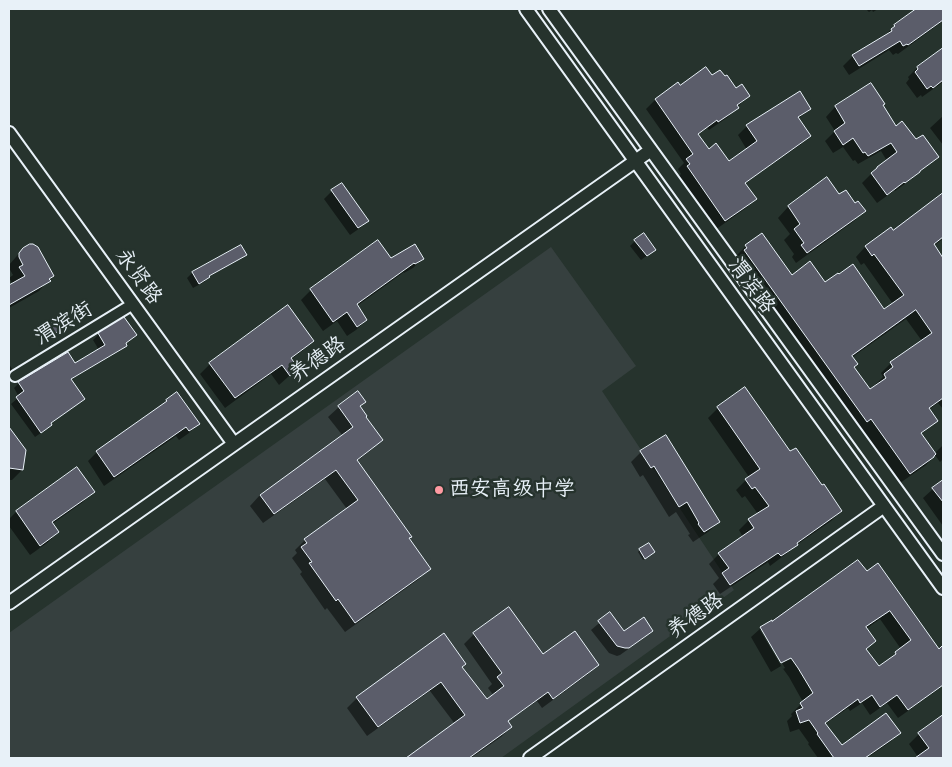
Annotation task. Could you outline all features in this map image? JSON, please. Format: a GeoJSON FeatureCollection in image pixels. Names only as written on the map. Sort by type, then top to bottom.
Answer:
{"type":"FeatureCollection","features":[{"type":"Feature","properties":{"kind":"street","name":"渭滨路"},"geometry":{"type":"LineString","coordinates":[[526,9],[943,588]]}},
{"type":"Feature","properties":{"kind":"street","name":"渭滨路"},"geometry":{"type":"LineString","coordinates":[[549,9],[943,554]]}},
{"type":"Feature","properties":{"kind":"street","name":"永贤路"},"geometry":{"type":"LineString","coordinates":[[9,133],[234,444]]}},
{"type":"Feature","properties":{"kind":"street","name":"养德路"},"geometry":{"type":"LineString","coordinates":[[9,603],[651,150]]}},
{"type":"Feature","properties":{"kind":"street","name":"渭滨街"},"geometry":{"type":"LineString","coordinates":[[15,376],[132,304]]}},
{"type":"Feature","properties":{"kind":"street","name":"养德路"},"geometry":{"type":"LineString","coordinates":[[530,758],[884,506]]}},
{"type":"Feature","properties":{"kind":"shaded area","name":"西安高级中学"},"geometry":{"type":"Polygon","coordinates":[[[551,247],[636,366],[602,391],[734,590],[501,758],[9,758],[9,633],[551,247]]]}},
{"type":"Feature","properties":{"kind":"building"},"geometry":{"type":"Polygon","coordinates":[[[916,9],[943,9],[943,20],[908,45],[903,46],[900,41],[859,66],[852,55],[892,31],[891,29],[894,25],[916,9]]]}},
{"type":"Feature","properties":{"kind":"building"},"geometry":{"type":"Polygon","coordinates":[[[943,48],[943,80],[933,88],[931,86],[927,89],[915,72],[918,69],[917,67],[943,48]]]}},
{"type":"Feature","properties":{"kind":"building"},"geometry":{"type":"Polygon","coordinates":[[[706,67],[712,75],[720,70],[725,76],[727,75],[736,88],[742,84],[750,96],[737,105],[739,108],[718,122],[717,120],[698,134],[709,149],[716,143],[729,161],[757,141],[746,125],[800,91],[811,109],[798,117],[811,136],[745,183],[757,199],[725,221],[687,166],[690,164],[686,159],[693,154],[655,99],[678,82],[680,85],[706,67]]]}},
{"type":"Feature","properties":{"kind":"building"},"geometry":{"type":"Polygon","coordinates":[[[871,83],[885,104],[883,105],[896,126],[902,121],[916,139],[923,135],[939,157],[887,195],[871,173],[897,152],[891,143],[868,156],[865,152],[863,153],[853,138],[843,145],[834,131],[845,123],[835,106],[871,83]]]}},
{"type":"Feature","properties":{"kind":"building"},"geometry":{"type":"Polygon","coordinates":[[[827,177],[839,194],[846,190],[855,203],[858,201],[866,211],[807,253],[801,245],[804,243],[794,229],[800,224],[788,206],[827,177]]]}},
{"type":"Feature","properties":{"kind":"building"},"geometry":{"type":"Polygon","coordinates":[[[342,183],[369,221],[358,228],[331,190],[342,183]]]}},
{"type":"Feature","properties":{"kind":"building"},"geometry":{"type":"Polygon","coordinates":[[[943,193],[943,237],[934,244],[943,258],[943,398],[929,408],[938,421],[921,433],[936,454],[910,474],[871,419],[867,422],[744,250],[747,248],[745,245],[762,233],[792,275],[810,261],[825,282],[853,264],[884,309],[904,295],[874,254],[872,256],[865,246],[891,227],[893,230],[943,193]],[[916,310],[852,356],[858,364],[854,367],[870,389],[886,378],[884,374],[893,367],[890,362],[932,333],[916,310]]]}},
{"type":"Feature","properties":{"kind":"building"},"geometry":{"type":"Polygon","coordinates":[[[644,233],[656,250],[647,256],[634,240],[644,233]]]}},
{"type":"Feature","properties":{"kind":"building"},"geometry":{"type":"Polygon","coordinates":[[[378,240],[391,258],[415,244],[424,259],[414,263],[357,304],[367,320],[357,327],[347,312],[333,322],[310,289],[378,240]]]}},
{"type":"Feature","properties":{"kind":"building"},"geometry":{"type":"Polygon","coordinates":[[[30,244],[38,247],[54,276],[49,279],[51,281],[9,305],[9,285],[25,276],[19,267],[23,265],[19,253],[30,244]]]}},
{"type":"Feature","properties":{"kind":"building"},"geometry":{"type":"Polygon","coordinates":[[[241,245],[247,255],[209,276],[199,284],[192,272],[241,245]]]}},
{"type":"Feature","properties":{"kind":"building"},"geometry":{"type":"Polygon","coordinates":[[[288,305],[314,341],[291,358],[299,369],[290,376],[282,365],[235,398],[209,363],[288,305]]]}},
{"type":"Feature","properties":{"kind":"building"},"geometry":{"type":"Polygon","coordinates":[[[67,313],[72,322],[54,334],[48,326],[67,313]]]}},
{"type":"Feature","properties":{"kind":"building"},"geometry":{"type":"Polygon","coordinates":[[[124,317],[137,335],[126,343],[127,346],[71,379],[85,399],[51,423],[52,425],[41,433],[16,397],[24,391],[18,382],[68,352],[75,363],[105,345],[98,333],[124,317]]]}},
{"type":"Feature","properties":{"kind":"building"},"geometry":{"type":"Polygon","coordinates":[[[745,387],[790,451],[796,448],[842,511],[797,543],[798,545],[781,556],[778,553],[730,585],[722,573],[729,568],[718,553],[754,528],[748,519],[769,506],[755,487],[752,489],[745,479],[760,469],[717,407],[745,387]]]}},
{"type":"Feature","properties":{"kind":"building"},"geometry":{"type":"Polygon","coordinates":[[[358,391],[366,402],[360,406],[383,440],[357,460],[412,537],[409,538],[431,569],[355,623],[338,599],[336,601],[309,563],[312,562],[301,547],[307,543],[304,539],[358,500],[336,470],[274,514],[260,495],[353,427],[338,406],[358,391]]]}},
{"type":"Feature","properties":{"kind":"building"},"geometry":{"type":"Polygon","coordinates":[[[177,392],[200,424],[189,431],[186,427],[114,477],[96,451],[177,392]]]}},
{"type":"Feature","properties":{"kind":"building"},"geometry":{"type":"Polygon","coordinates":[[[9,427],[26,450],[23,470],[9,468],[9,427]]]}},
{"type":"Feature","properties":{"kind":"building"},"geometry":{"type":"Polygon","coordinates":[[[666,435],[720,522],[704,532],[687,502],[679,507],[654,466],[651,468],[640,451],[666,435]]]}},
{"type":"Feature","properties":{"kind":"building"},"geometry":{"type":"Polygon","coordinates":[[[77,467],[95,492],[52,522],[59,532],[40,546],[16,511],[77,467]]]}},
{"type":"Feature","properties":{"kind":"building"},"geometry":{"type":"Polygon","coordinates":[[[943,480],[943,502],[932,488],[943,480]]]}},
{"type":"Feature","properties":{"kind":"building"},"geometry":{"type":"Polygon","coordinates":[[[649,543],[655,552],[645,559],[639,549],[649,543]]]}},
{"type":"Feature","properties":{"kind":"building"},"geometry":{"type":"Polygon","coordinates":[[[858,560],[867,571],[878,563],[939,649],[943,645],[943,685],[908,710],[897,695],[880,707],[872,695],[860,703],[858,699],[825,723],[842,745],[886,713],[901,733],[865,758],[834,758],[809,720],[800,723],[796,711],[803,708],[800,703],[813,693],[791,658],[781,663],[760,627],[772,621],[858,560]],[[890,611],[866,627],[876,641],[866,649],[879,666],[911,640],[890,611]]]}},
{"type":"Feature","properties":{"kind":"building"},"geometry":{"type":"Polygon","coordinates":[[[509,607],[543,654],[575,631],[599,665],[553,699],[548,692],[508,721],[512,727],[469,758],[406,758],[465,715],[441,682],[378,727],[356,697],[444,633],[466,664],[462,667],[487,699],[504,686],[497,677],[502,673],[473,633],[509,607]]]}},
{"type":"Feature","properties":{"kind":"building"},"geometry":{"type":"Polygon","coordinates":[[[610,612],[624,631],[644,617],[653,631],[629,648],[617,646],[598,621],[610,612]]]}},
{"type":"Feature","properties":{"kind":"building"},"geometry":{"type":"Polygon","coordinates":[[[943,715],[943,758],[915,758],[929,748],[918,733],[943,715]]]}},
{"type":"Feature","properties":{"kind":"place","name":"西安高级中学"},"geometry":{"type":"Point","coordinates":[439,490]}}]}
